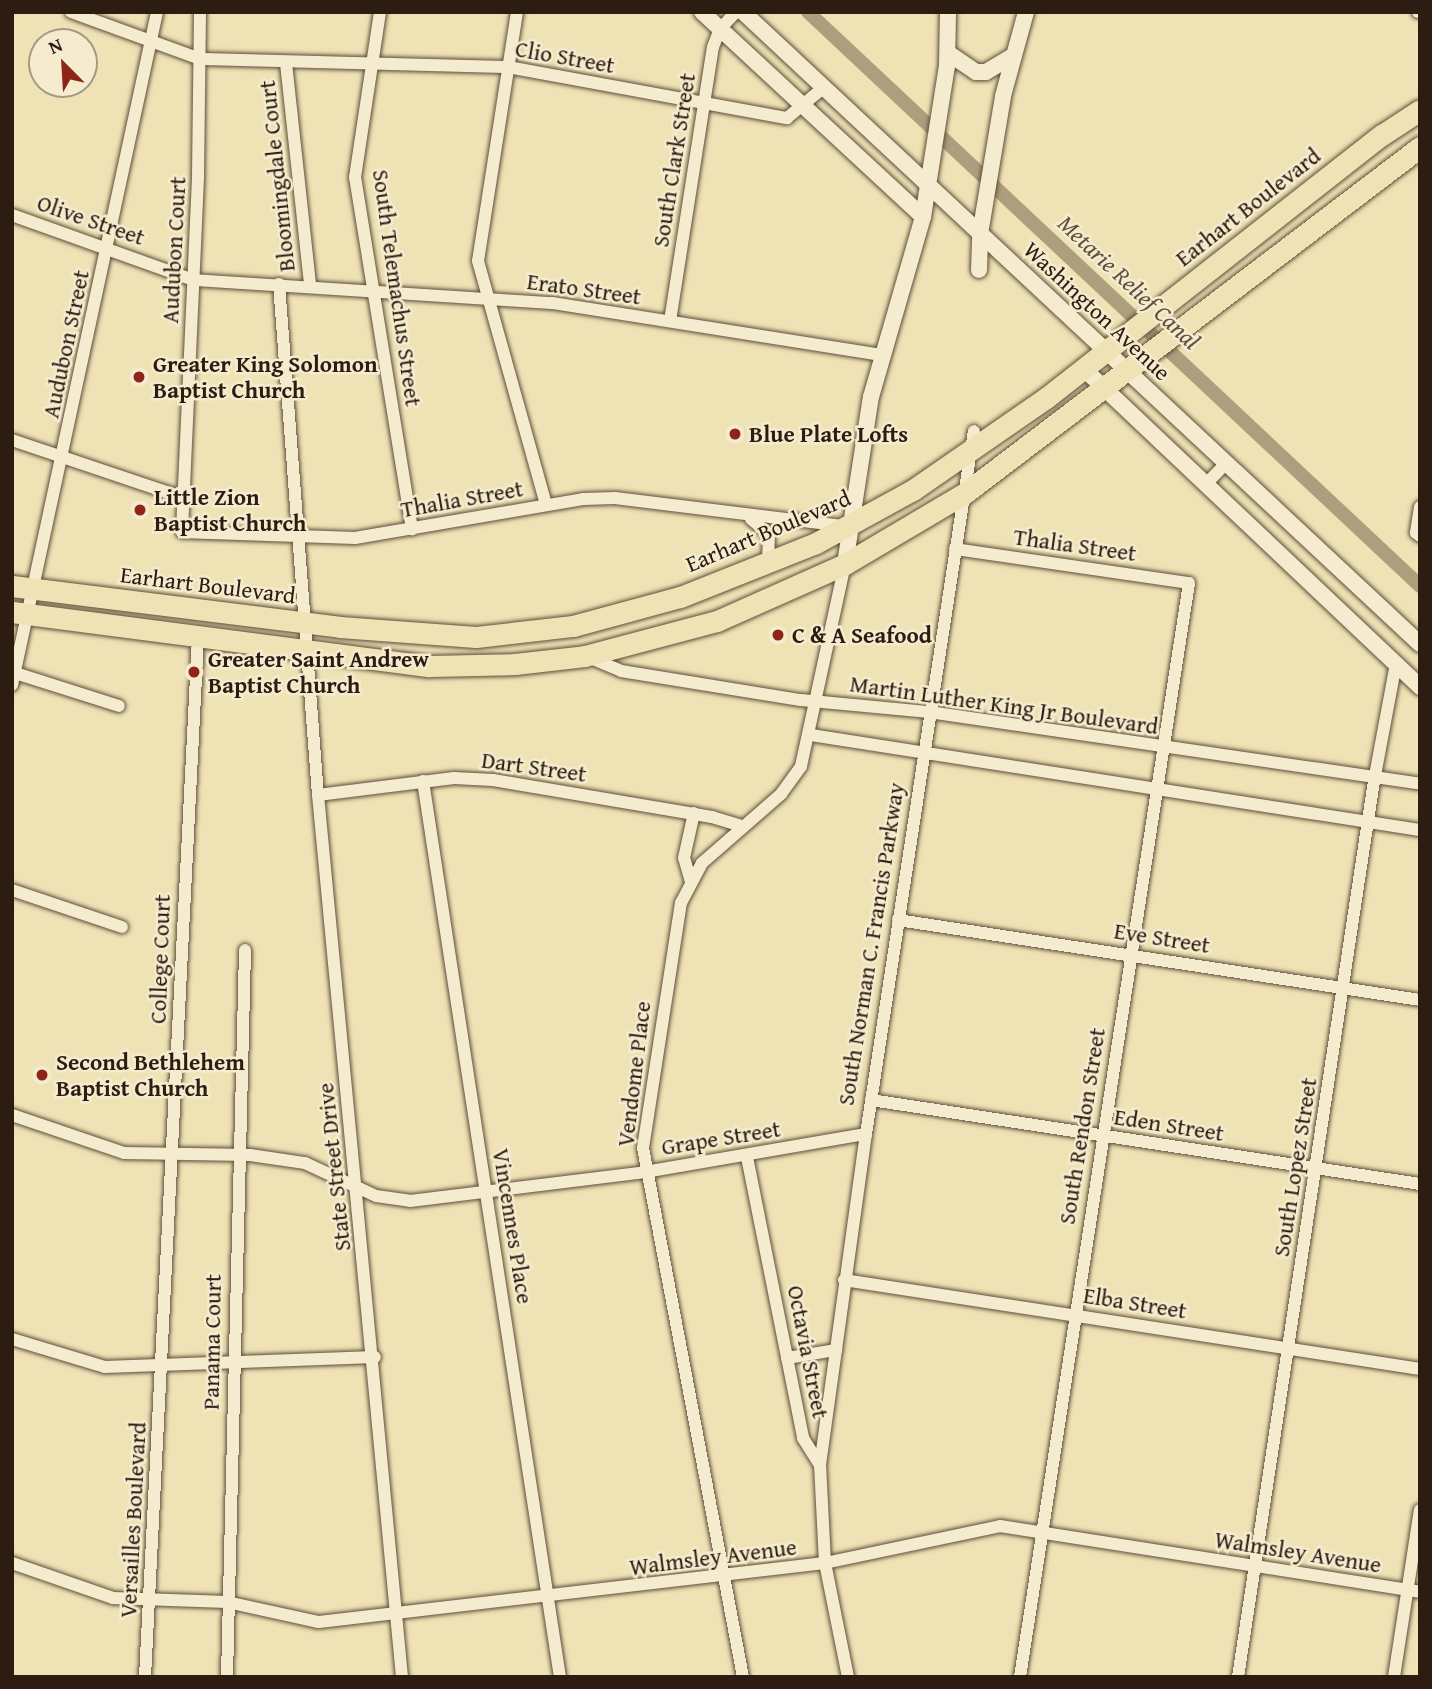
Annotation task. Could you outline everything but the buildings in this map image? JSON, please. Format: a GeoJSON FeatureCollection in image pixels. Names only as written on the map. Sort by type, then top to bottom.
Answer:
{"type":"FeatureCollection","features":[{"type":"Feature","properties":{"kind":"main road","name":"Earhart Boulevard"},"geometry":{"type":"LineString","coordinates":[[22,587],[304,622],[476,636],[573,625],[709,587],[768,564],[851,526],[1083,369],[1420,110]]}},
{"type":"Feature","properties":{"kind":"main road"},"geometry":{"type":"LineString","coordinates":[[19,613],[306,653],[430,666],[516,664],[585,656],[717,621],[845,564],[965,493],[1420,147]]}},
{"type":"Feature","properties":{"kind":"main road"},"geometry":{"type":"LineString","coordinates":[[1212,270],[1230,292]]}},
{"type":"Feature","properties":{"kind":"main road"},"geometry":{"type":"LineString","coordinates":[[709,587],[717,621]]}},
{"type":"Feature","properties":{"kind":"street","name":"Clio Street"},"geometry":{"type":"LineString","coordinates":[[71,12],[200,59],[372,66],[508,67],[787,118],[823,88]]}},
{"type":"Feature","properties":{"kind":"street","name":"Audubon Street"},"geometry":{"type":"LineString","coordinates":[[13,677],[22,587],[63,457],[157,12]]}},
{"type":"Feature","properties":{"kind":"street","name":"Audubon Court"},"geometry":{"type":"LineString","coordinates":[[182,532],[181,497],[194,280],[200,12]]}},
{"type":"Feature","properties":{"kind":"street","name":"South Telemachus Street"},"geometry":{"type":"LineString","coordinates":[[380,12],[355,177],[412,529]]}},
{"type":"Feature","properties":{"kind":"street"},"geometry":{"type":"LineString","coordinates":[[517,12],[478,261],[546,505]]}},
{"type":"Feature","properties":{"kind":"street"},"geometry":{"type":"LineString","coordinates":[[702,12],[923,217]]}},
{"type":"Feature","properties":{"kind":"street"},"geometry":{"type":"LineString","coordinates":[[720,29],[736,12]]}},
{"type":"Feature","properties":{"kind":"street","name":"Washington Avenue"},"geometry":{"type":"LineString","coordinates":[[743,12],[980,234],[1115,345],[1225,464],[1420,644]]}},
{"type":"Feature","properties":{"kind":"street"},"geometry":{"type":"LineString","coordinates":[[845,564],[882,355],[923,217],[926,182],[944,93],[948,12]]}},
{"type":"Feature","properties":{"kind":"street"},"geometry":{"type":"LineString","coordinates":[[979,270],[980,234],[1011,57],[1026,12]]}},
{"type":"Feature","properties":{"kind":"street","name":"South Clark Street"},"geometry":{"type":"LineString","coordinates":[[670,321],[704,104],[720,29]]}},
{"type":"Feature","properties":{"kind":"street"},"geometry":{"type":"LineString","coordinates":[[948,53],[976,72],[998,67],[1011,57]]}},
{"type":"Feature","properties":{"kind":"street","name":"Bloomingdale Court"},"geometry":{"type":"LineString","coordinates":[[286,63],[310,285]]}},
{"type":"Feature","properties":{"kind":"street","name":"Olive Street"},"geometry":{"type":"LineString","coordinates":[[12,215],[108,247],[194,280],[279,284]]}},
{"type":"Feature","properties":{"kind":"street","name":"Bloomingdale Court"},"geometry":{"type":"LineString","coordinates":[[279,284],[306,653]]}},
{"type":"Feature","properties":{"kind":"street","name":"Erato Street"},"geometry":{"type":"LineString","coordinates":[[279,284],[488,299],[670,321],[882,355]]}},
{"type":"Feature","properties":{"kind":"street"},"geometry":{"type":"LineString","coordinates":[[1083,369],[1420,687]]}},
{"type":"Feature","properties":{"kind":"street"},"geometry":{"type":"LineString","coordinates":[[12,440],[181,497]]}},
{"type":"Feature","properties":{"kind":"street","name":"South Norman C. Francis Parkway"},"geometry":{"type":"LineString","coordinates":[[820,1465],[844,1280],[929,712],[973,441]]}},
{"type":"Feature","properties":{"kind":"street"},"geometry":{"type":"LineString","coordinates":[[1205,485],[1225,464]]}},
{"type":"Feature","properties":{"kind":"street","name":"Thalia Street"},"geometry":{"type":"LineString","coordinates":[[182,532],[355,538],[546,505],[615,498],[747,516],[851,526]]}},
{"type":"Feature","properties":{"kind":"street"},"geometry":{"type":"LineString","coordinates":[[1418,535],[1420,507]]}},
{"type":"Feature","properties":{"kind":"street"},"geometry":{"type":"LineString","coordinates":[[747,516],[769,534],[768,564]]}},
{"type":"Feature","properties":{"kind":"street","name":"Thalia Street"},"geometry":{"type":"LineString","coordinates":[[955,549],[1189,583]]}},
{"type":"Feature","properties":{"kind":"street","name":"Vendome Place"},"geometry":{"type":"LineString","coordinates":[[743,1677],[645,1172],[643,1148],[681,903],[702,863],[788,786],[801,766],[811,735],[845,564]]}},
{"type":"Feature","properties":{"kind":"street","name":"South Rendon Street"},"geometry":{"type":"LineString","coordinates":[[1020,1677],[1100,1136],[1189,583]]}},
{"type":"Feature","properties":{"kind":"street","name":"College Court"},"geometry":{"type":"LineString","coordinates":[[163,1367],[198,638]]}},
{"type":"Feature","properties":{"kind":"street","name":"State Street Drive"},"geometry":{"type":"LineString","coordinates":[[306,653],[375,1357],[402,1677]]}},
{"type":"Feature","properties":{"kind":"street","name":"Martin Luther King Jr Boulevard"},"geometry":{"type":"LineString","coordinates":[[585,656],[621,671],[816,702],[929,712],[1374,781],[1420,784]]}},
{"type":"Feature","properties":{"kind":"street","name":"South Lopez Street"},"geometry":{"type":"LineString","coordinates":[[1238,1677],[1374,781],[1396,664]]}},
{"type":"Feature","properties":{"kind":"street"},"geometry":{"type":"LineString","coordinates":[[13,677],[119,706]]}},
{"type":"Feature","properties":{"kind":"street"},"geometry":{"type":"LineString","coordinates":[[811,735],[923,755],[1420,830]]}},
{"type":"Feature","properties":{"kind":"street","name":"Dart Street"},"geometry":{"type":"LineString","coordinates":[[318,795],[423,781],[493,780],[694,813],[742,826]]}},
{"type":"Feature","properties":{"kind":"street","name":"Vincennes Place"},"geometry":{"type":"LineString","coordinates":[[423,781],[560,1677]]}},
{"type":"Feature","properties":{"kind":"street"},"geometry":{"type":"LineString","coordinates":[[691,882],[684,858],[694,813]]}},
{"type":"Feature","properties":{"kind":"street"},"geometry":{"type":"LineString","coordinates":[[12,890],[122,927]]}},
{"type":"Feature","properties":{"kind":"street","name":"Eve Street"},"geometry":{"type":"LineString","coordinates":[[898,920],[1420,1000]]}},
{"type":"Feature","properties":{"kind":"street","name":"Panama Court"},"geometry":{"type":"LineString","coordinates":[[227,1677],[237,1158],[245,950]]}},
{"type":"Feature","properties":{"kind":"street","name":"Eden Street"},"geometry":{"type":"LineString","coordinates":[[871,1100],[1420,1184]]}},
{"type":"Feature","properties":{"kind":"street","name":"Grape Street"},"geometry":{"type":"LineString","coordinates":[[12,1115],[124,1153],[237,1158],[280,1157],[305,1163],[376,1196],[410,1201],[645,1172],[747,1157],[866,1134]]}},
{"type":"Feature","properties":{"kind":"street","name":"Octavia Street"},"geometry":{"type":"LineString","coordinates":[[747,1157],[803,1438],[820,1465],[825,1563],[848,1677]]}},
{"type":"Feature","properties":{"kind":"street","name":"Elba Street"},"geometry":{"type":"LineString","coordinates":[[844,1280],[1420,1369]]}},
{"type":"Feature","properties":{"kind":"street"},"geometry":{"type":"LineString","coordinates":[[12,1339],[105,1367],[163,1367],[232,1360],[375,1357]]}},
{"type":"Feature","properties":{"kind":"street"},"geometry":{"type":"LineString","coordinates":[[787,1358],[836,1350]]}},
{"type":"Feature","properties":{"kind":"street","name":"Versailles Boulevard"},"geometry":{"type":"LineString","coordinates":[[145,1677],[163,1367]]}},
{"type":"Feature","properties":{"kind":"street"},"geometry":{"type":"LineString","coordinates":[[1394,1677],[1413,1591],[1420,1510]]}},
{"type":"Feature","properties":{"kind":"street","name":"Walmsley Avenue"},"geometry":{"type":"LineString","coordinates":[[12,1563],[113,1598],[227,1602],[319,1622],[549,1598],[825,1563],[987,1528],[1042,1533],[1413,1591]]}},
{"type":"Feature","properties":{"kind":"waterway","name":"Metarie Relief Canal"},"geometry":{"type":"LineString","coordinates":[[808,12],[1420,586]]}},
{"type":"Feature","properties":{"kind":"place","name":"Greater King Solomon Baptist Church"},"geometry":{"type":"Point","coordinates":[139,377]}},
{"type":"Feature","properties":{"kind":"place","name":"Blue Plate Lofts"},"geometry":{"type":"Point","coordinates":[735,434]}},
{"type":"Feature","properties":{"kind":"place","name":"Little Zion Baptist Church"},"geometry":{"type":"Point","coordinates":[140,510]}},
{"type":"Feature","properties":{"kind":"place","name":"C & A Seafood"},"geometry":{"type":"Point","coordinates":[778,635]}},
{"type":"Feature","properties":{"kind":"place","name":"Greater Saint Andrew Baptist Church"},"geometry":{"type":"Point","coordinates":[194,672]}},
{"type":"Feature","properties":{"kind":"place","name":"Second Bethlehem Baptist Church"},"geometry":{"type":"Point","coordinates":[42,1075]}}]}
